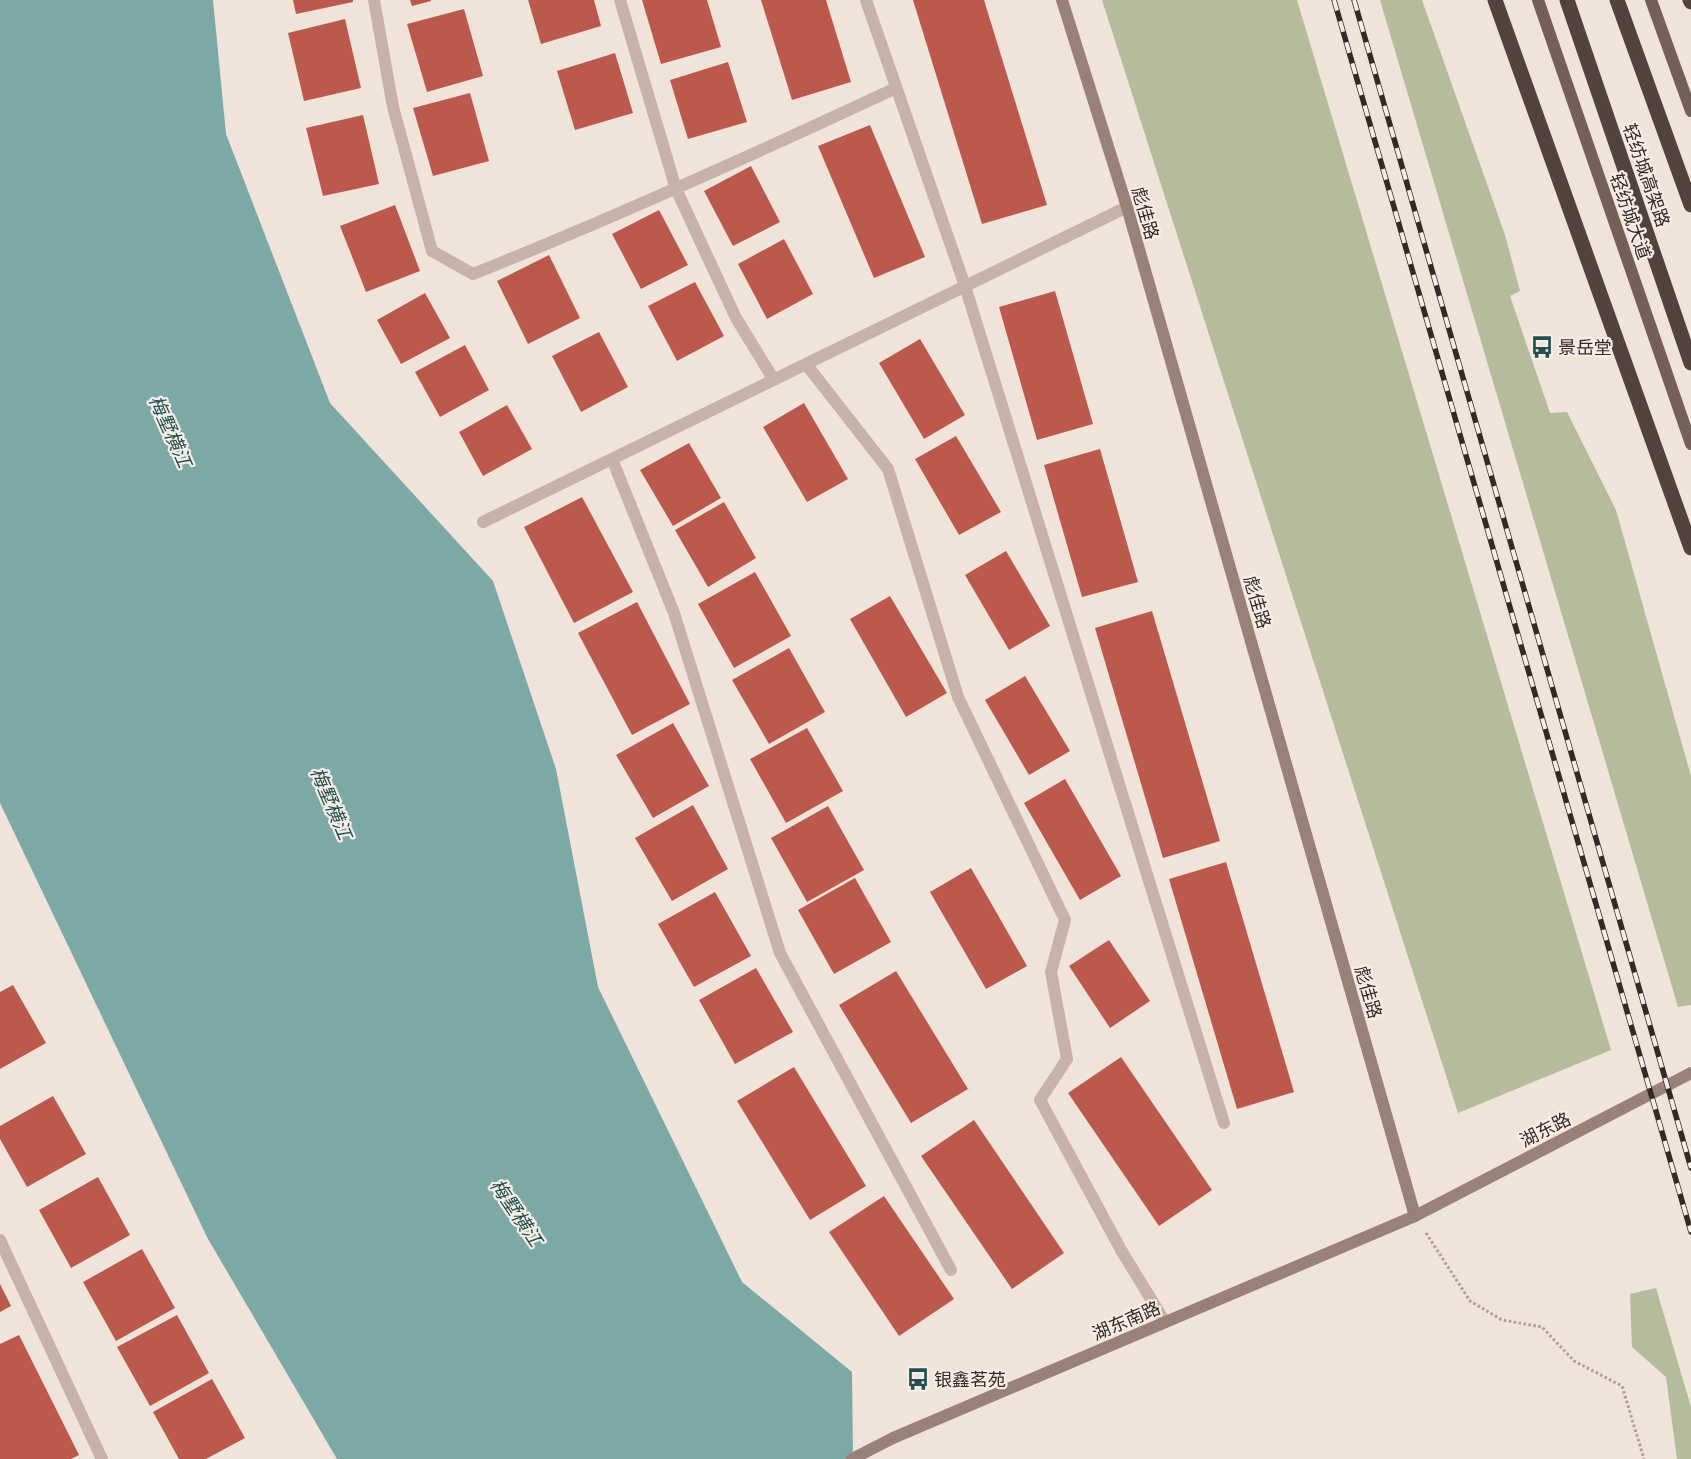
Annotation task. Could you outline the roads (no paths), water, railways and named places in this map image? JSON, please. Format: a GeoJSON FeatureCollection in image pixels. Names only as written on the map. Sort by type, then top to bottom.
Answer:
{"type":"FeatureCollection","features":[{"type":"Feature","properties":{"kind":"highway"},"geometry":{"type":"LineString","coordinates":[[1495,0],[1691,548]]}},
{"type":"Feature","properties":{"kind":"highway","name":"轻纺城高架路"},"geometry":{"type":"LineString","coordinates":[[1567,0],[1691,363]]}},
{"type":"Feature","properties":{"kind":"highway","name":"轻纺城高架路"},"geometry":{"type":"LineString","coordinates":[[1617,0],[1691,205]]}},
{"type":"Feature","properties":{"kind":"main road","name":"轻纺城大道"},"geometry":{"type":"LineString","coordinates":[[1538,0],[1691,444]]}},
{"type":"Feature","properties":{"kind":"main road"},"geometry":{"type":"LineString","coordinates":[[1651,0],[1691,111]]}},
{"type":"Feature","properties":{"kind":"street"},"geometry":{"type":"LineString","coordinates":[[374,0],[394,107],[432,251],[473,274],[572,235],[896,88]]}},
{"type":"Feature","properties":{"kind":"street"},"geometry":{"type":"LineString","coordinates":[[620,0],[676,189],[736,318],[774,380]]}},
{"type":"Feature","properties":{"kind":"street"},"geometry":{"type":"LineString","coordinates":[[866,0],[965,286],[1224,1123]]}},
{"type":"Feature","properties":{"kind":"street","name":"彪佳路"},"geometry":{"type":"LineString","coordinates":[[1062,0],[1127,207],[1415,1216]]}},
{"type":"Feature","properties":{"kind":"street"},"geometry":{"type":"LineString","coordinates":[[483,522],[1127,207]]}},
{"type":"Feature","properties":{"kind":"street"},"geometry":{"type":"LineString","coordinates":[[806,364],[888,469],[958,697],[1065,920],[1051,972],[1067,1059],[1040,1100],[1122,1250],[1165,1322]]}},
{"type":"Feature","properties":{"kind":"street"},"geometry":{"type":"LineString","coordinates":[[612,459],[674,613],[780,953],[950,1270]]}},
{"type":"Feature","properties":{"kind":"street","name":"湖东路"},"geometry":{"type":"LineString","coordinates":[[1415,1216],[1691,1073]]}},
{"type":"Feature","properties":{"kind":"street","name":"湖东南路"},"geometry":{"type":"LineString","coordinates":[[852,1459],[893,1438],[1415,1216]]}},
{"type":"Feature","properties":{"kind":"street"},"geometry":{"type":"LineString","coordinates":[[0,1240],[102,1459]]}},
{"type":"Feature","properties":{"kind":"water","name":"梅墅横江"},"geometry":{"type":"Polygon","coordinates":[[[0,0],[213,0],[226,134],[330,403],[493,581],[556,769],[598,987],[742,1282],[852,1372],[853,1459],[337,1459],[208,1239],[0,803],[0,0]]]}},
{"type":"Feature","properties":{"kind":"railway"},"geometry":{"type":"LineString","coordinates":[[1334,0],[1691,1232]]}},
{"type":"Feature","properties":{"kind":"railway"},"geometry":{"type":"LineString","coordinates":[[1354,0],[1691,1168]]}},
{"type":"Feature","properties":{"kind":"place","name":"景岳堂"},"geometry":{"type":"Point","coordinates":[1542,347]}},
{"type":"Feature","properties":{"kind":"place","name":"银鑫茗苑"},"geometry":{"type":"Point","coordinates":[918,1379]}}]}
